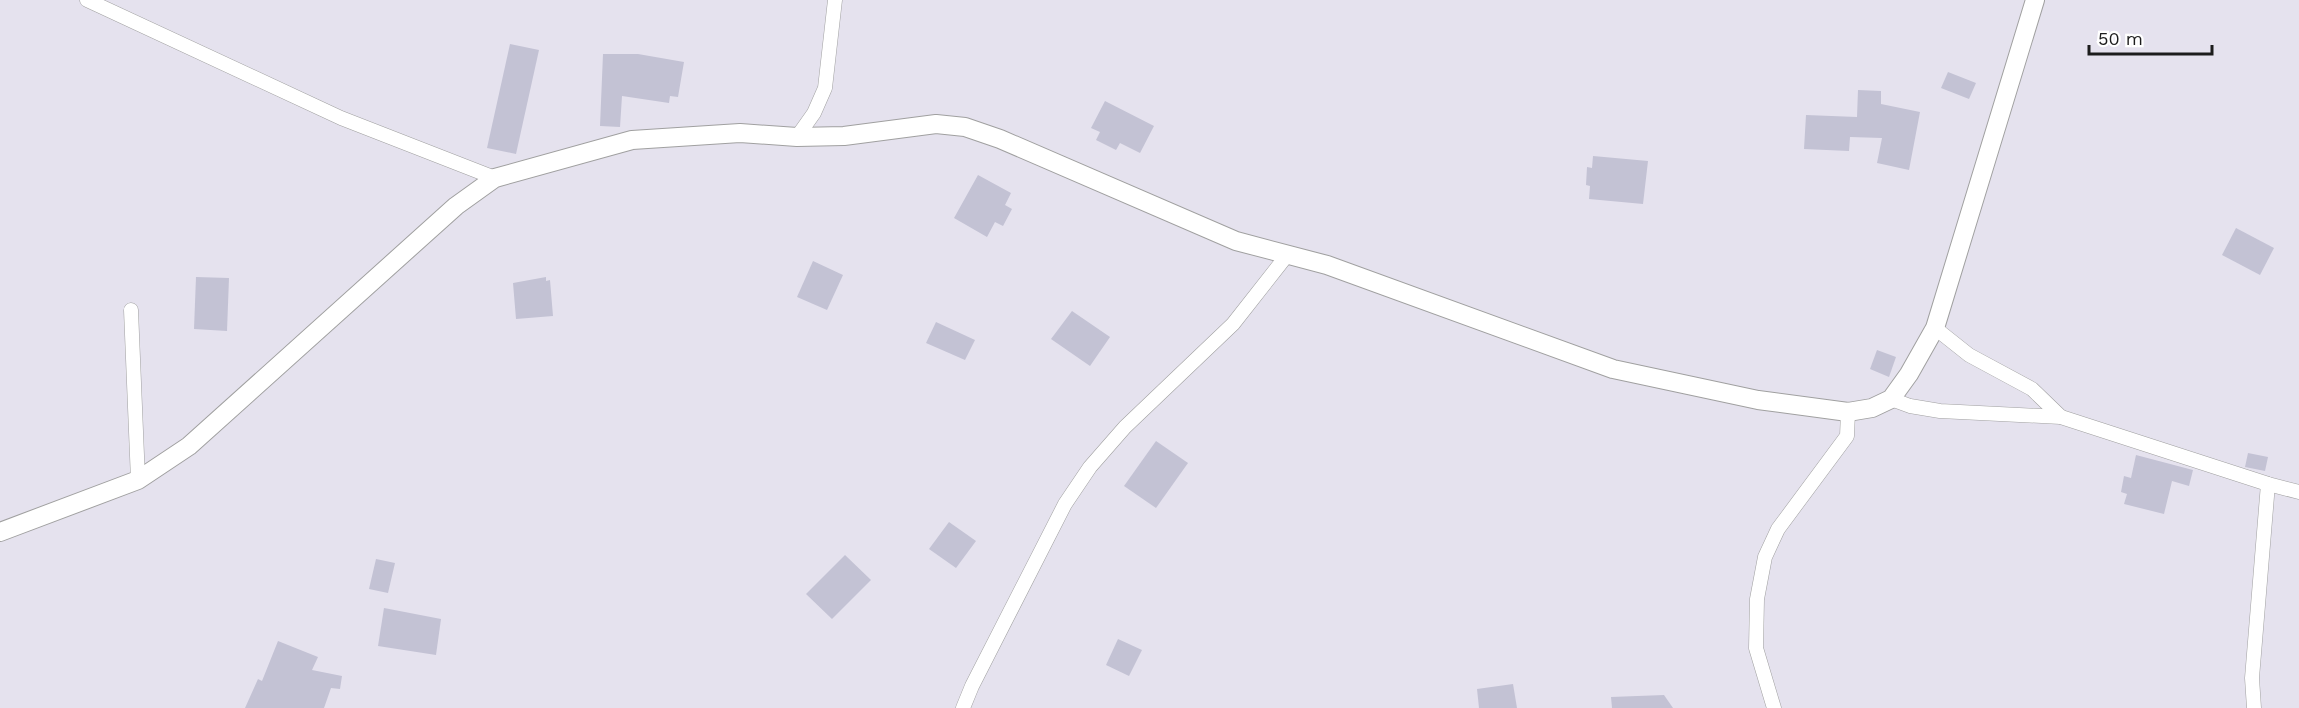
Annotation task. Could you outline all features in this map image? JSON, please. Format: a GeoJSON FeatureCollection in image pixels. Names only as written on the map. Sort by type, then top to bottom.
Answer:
{"type":"FeatureCollection","features":[{"type":"Feature","properties":{"kind":"street"},"geometry":{"type":"LineString","coordinates":[[87,0],[341,118],[495,178]]}},
{"type":"Feature","properties":{"kind":"street"},"geometry":{"type":"LineString","coordinates":[[797,137],[814,113],[825,88],[835,0]]}},
{"type":"Feature","properties":{"kind":"street"},"geometry":{"type":"LineString","coordinates":[[0,532],[138,480],[189,446],[456,206],[495,178],[632,140],[740,133],[797,137],[844,136],[936,124],[965,128],[1010,143],[1236,241],[1327,265],[1613,369],[1758,400],[1848,412],[1872,408],[1891,399],[1910,374],[1935,327],[2035,0]]}},
{"type":"Feature","properties":{"kind":"street"},"geometry":{"type":"LineString","coordinates":[[963,708],[1065,504],[1090,467],[1125,427],[1233,324],[1288,255]]}},
{"type":"Feature","properties":{"kind":"street"},"geometry":{"type":"LineString","coordinates":[[131,310],[138,480]]}},
{"type":"Feature","properties":{"kind":"street"},"geometry":{"type":"LineString","coordinates":[[1935,327],[1969,355],[2032,389],[2061,417]]}},
{"type":"Feature","properties":{"kind":"street"},"geometry":{"type":"LineString","coordinates":[[1891,399],[1910,406],[1940,411],[2061,417],[2299,492]]}},
{"type":"Feature","properties":{"kind":"street"},"geometry":{"type":"LineString","coordinates":[[1774,708],[1756,648],[1757,599],[1765,557],[1779,529],[1847,436],[1848,412]]}},
{"type":"Feature","properties":{"kind":"street"},"geometry":{"type":"LineString","coordinates":[[2254,708],[2252,678],[2268,484]]}},
{"type":"Feature","properties":{"kind":"building"},"geometry":{"type":"Polygon","coordinates":[[[510,44],[539,50],[516,154],[487,148],[510,44]]]}},
{"type":"Feature","properties":{"kind":"building"},"geometry":{"type":"Polygon","coordinates":[[[603,54],[638,54],[684,62],[678,97],[670,96],[669,103],[622,96],[620,127],[600,126],[603,54]]]}},
{"type":"Feature","properties":{"kind":"building"},"geometry":{"type":"Polygon","coordinates":[[[1948,72],[1976,83],[1969,99],[1941,88],[1948,72]]]}},
{"type":"Feature","properties":{"kind":"building"},"geometry":{"type":"Polygon","coordinates":[[[1858,90],[1881,91],[1881,104],[1920,112],[1909,170],[1877,163],[1882,138],[1850,137],[1849,151],[1804,149],[1806,115],[1857,117],[1858,90]]]}},
{"type":"Feature","properties":{"kind":"building"},"geometry":{"type":"Polygon","coordinates":[[[1105,101],[1154,126],[1140,153],[1120,143],[1116,150],[1096,140],[1100,132],[1091,128],[1105,101]]]}},
{"type":"Feature","properties":{"kind":"building"},"geometry":{"type":"Polygon","coordinates":[[[1593,156],[1648,161],[1643,204],[1589,199],[1590,186],[1586,185],[1587,167],[1592,168],[1593,156]]]}},
{"type":"Feature","properties":{"kind":"building"},"geometry":{"type":"Polygon","coordinates":[[[978,175],[1011,193],[1005,205],[1012,209],[1003,226],[995,222],[987,237],[954,218],[978,175]]]}},
{"type":"Feature","properties":{"kind":"building"},"geometry":{"type":"Polygon","coordinates":[[[2236,228],[2274,248],[2260,275],[2222,255],[2236,228]]]}},
{"type":"Feature","properties":{"kind":"building"},"geometry":{"type":"Polygon","coordinates":[[[813,261],[843,275],[827,310],[797,297],[813,261]]]}},
{"type":"Feature","properties":{"kind":"building"},"geometry":{"type":"Polygon","coordinates":[[[196,277],[229,278],[227,331],[194,329],[196,277]]]}},
{"type":"Feature","properties":{"kind":"building"},"geometry":{"type":"Polygon","coordinates":[[[546,277],[546,281],[550,280],[553,316],[516,319],[513,283],[546,277]]]}},
{"type":"Feature","properties":{"kind":"building"},"geometry":{"type":"Polygon","coordinates":[[[1072,311],[1110,337],[1090,366],[1051,339],[1072,311]]]}},
{"type":"Feature","properties":{"kind":"building"},"geometry":{"type":"Polygon","coordinates":[[[936,322],[975,340],[965,360],[926,343],[936,322]]]}},
{"type":"Feature","properties":{"kind":"building"},"geometry":{"type":"Polygon","coordinates":[[[1877,350],[1896,357],[1889,377],[1870,369],[1877,350]]]}},
{"type":"Feature","properties":{"kind":"building"},"geometry":{"type":"Polygon","coordinates":[[[1156,441],[1188,463],[1156,508],[1124,486],[1156,441]]]}},
{"type":"Feature","properties":{"kind":"building"},"geometry":{"type":"Polygon","coordinates":[[[2248,453],[2268,457],[2265,471],[2245,467],[2248,453]]]}},
{"type":"Feature","properties":{"kind":"building"},"geometry":{"type":"Polygon","coordinates":[[[2136,455],[2193,470],[2189,486],[2172,481],[2164,514],[2124,504],[2127,494],[2121,492],[2124,476],[2131,478],[2136,455]]]}},
{"type":"Feature","properties":{"kind":"building"},"geometry":{"type":"Polygon","coordinates":[[[949,522],[976,541],[956,568],[929,549],[949,522]]]}},
{"type":"Feature","properties":{"kind":"building"},"geometry":{"type":"Polygon","coordinates":[[[845,555],[871,580],[832,619],[806,594],[845,555]]]}},
{"type":"Feature","properties":{"kind":"building"},"geometry":{"type":"Polygon","coordinates":[[[376,559],[395,563],[388,593],[369,589],[376,559]]]}},
{"type":"Feature","properties":{"kind":"building"},"geometry":{"type":"Polygon","coordinates":[[[384,608],[441,619],[436,655],[378,646],[384,608]]]}},
{"type":"Feature","properties":{"kind":"building"},"geometry":{"type":"Polygon","coordinates":[[[1118,639],[1142,650],[1129,676],[1106,665],[1118,639]]]}},
{"type":"Feature","properties":{"kind":"building"},"geometry":{"type":"Polygon","coordinates":[[[278,641],[318,657],[312,670],[342,676],[340,689],[331,688],[324,708],[245,708],[258,679],[262,681],[278,641]]]}},
{"type":"Feature","properties":{"kind":"building"},"geometry":{"type":"Polygon","coordinates":[[[1513,684],[1517,708],[1479,708],[1477,689],[1513,684]]]}},
{"type":"Feature","properties":{"kind":"building"},"geometry":{"type":"Polygon","coordinates":[[[1664,695],[1673,708],[1612,708],[1611,697],[1664,695]]]}}]}
